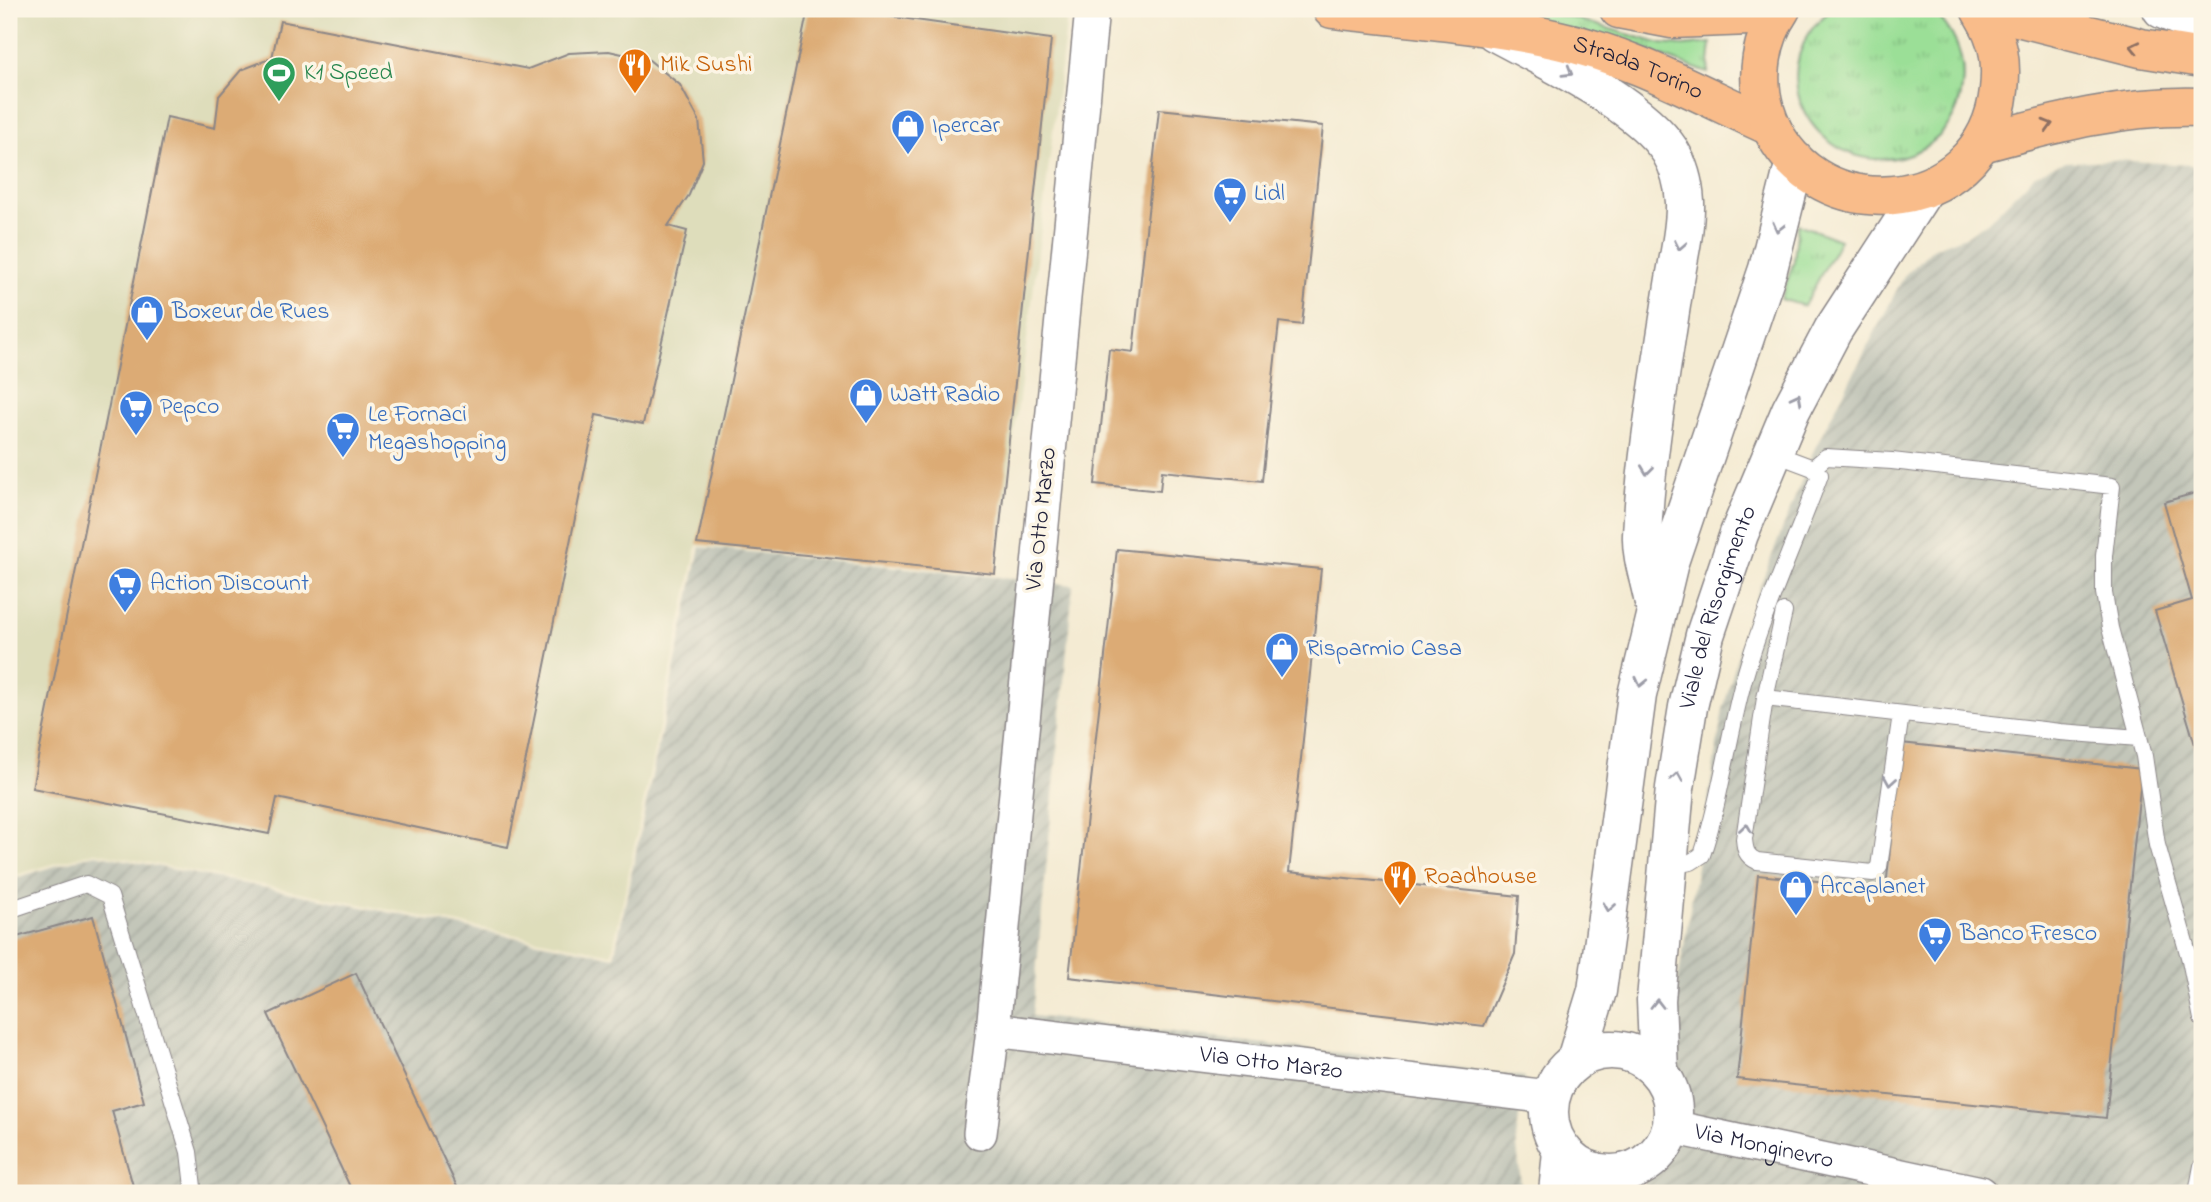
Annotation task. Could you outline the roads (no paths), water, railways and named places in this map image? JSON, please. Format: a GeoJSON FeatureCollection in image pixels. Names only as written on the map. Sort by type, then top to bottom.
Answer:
{"type":"FeatureCollection","features":[{"type":"Feature","properties":{"kind":"main road","name":"Strada Torino"},"geometry":{"type":"LineString","coordinates":[[1332,9],[1486,27],[1559,40],[1624,60],[1770,126]]}},
{"type":"Feature","properties":{"kind":"main road","name":"Strada Torino"},"geometry":{"type":"LineString","coordinates":[[1619,9],[1672,19],[1779,12]]}},
{"type":"Feature","properties":{"kind":"main road"},"geometry":{"type":"LineString","coordinates":[[1779,12],[1766,38],[1760,65],[1762,98],[1770,126],[1784,149],[1795,161],[1827,185],[1866,196],[1895,197],[1924,190],[1957,171],[1982,143],[1997,109],[2001,71],[1995,38],[1980,9]]}},
{"type":"Feature","properties":{"kind":"main road"},"geometry":{"type":"LineString","coordinates":[[1986,9],[2141,48],[2202,58]]}},
{"type":"Feature","properties":{"kind":"main road"},"geometry":{"type":"LineString","coordinates":[[1982,143],[2060,121],[2125,109],[2202,107]]}},
{"type":"Feature","properties":{"kind":"street","name":"Via Otto Marzo"},"geometry":{"type":"LineString","coordinates":[[980,1133],[993,1030],[1093,9]]}},
{"type":"Feature","properties":{"kind":"street"},"geometry":{"type":"LineString","coordinates":[[2162,9],[2202,26]]}},
{"type":"Feature","properties":{"kind":"street"},"geometry":{"type":"LineString","coordinates":[[1486,27],[1564,69],[1622,106],[1649,128],[1670,151],[1681,176],[1685,201],[1684,228],[1675,273],[1646,479],[1642,539],[1657,615]]}},
{"type":"Feature","properties":{"kind":"street"},"geometry":{"type":"LineString","coordinates":[[1576,1060],[1597,991],[1637,695],[1669,562],[1768,269],[1795,161]]}},
{"type":"Feature","properties":{"kind":"street","name":"Viale del Risorgimento"},"geometry":{"type":"LineString","coordinates":[[1659,1072],[1656,1000],[1675,788],[1688,708],[1705,635],[1739,534],[1791,410],[1833,330],[1924,190]]}},
{"type":"Feature","properties":{"kind":"street","name":"Via Otto Marzo"},"geometry":{"type":"LineString","coordinates":[[993,1030],[1549,1097]]}},
{"type":"Feature","properties":{"kind":"street"},"geometry":{"type":"LineString","coordinates":[[1610,1049],[1629,1052],[1646,1059],[1659,1072],[1670,1089],[1674,1107],[1672,1127],[1665,1145],[1631,1182],[1616,1175],[1596,1173],[1577,1165],[1562,1151],[1552,1133],[1548,1117],[1549,1097],[1561,1075],[1576,1060],[1592,1052],[1610,1049]]}},
{"type":"Feature","properties":{"kind":"street","name":"Via Monginevro"},"geometry":{"type":"LineString","coordinates":[[1672,1127],[1981,1193]]}},
{"type":"Feature","properties":{"kind":"street"},"geometry":{"type":"LineString","coordinates":[[1558,1193],[1562,1151]]}},
{"type":"Feature","properties":{"kind":"lane"},"geometry":{"type":"LineString","coordinates":[[1668,866],[1691,863],[1702,855],[1743,683],[1762,620],[1819,475],[1813,468],[1773,452]]}},
{"type":"Feature","properties":{"kind":"lane"},"geometry":{"type":"LineString","coordinates":[[1813,468],[1826,457],[1892,461],[2112,486],[2104,556],[2104,593],[2110,628],[2144,756],[2157,845],[2190,960],[2202,1019]]}},
{"type":"Feature","properties":{"kind":"lane"},"geometry":{"type":"LineString","coordinates":[[1784,611],[1765,698],[1744,839],[1745,852],[1756,861],[1873,873],[1880,867],[1901,714]]}},
{"type":"Feature","properties":{"kind":"lane"},"geometry":{"type":"LineString","coordinates":[[1765,698],[2139,738]]}},
{"type":"Feature","properties":{"kind":"lane"},"geometry":{"type":"LineString","coordinates":[[9,910],[86,884],[110,896],[189,1152],[193,1187],[187,1193]]}},
{"type":"Feature","properties":{"kind":"lane"},"geometry":{"type":"LineString","coordinates":[[2197,1193],[2202,1166]]}},
{"type":"Feature","properties":{"kind":"place","name":"Mik Sushi"},"geometry":{"type":"Point","coordinates":[635,95]}},
{"type":"Feature","properties":{"kind":"place","name":"K1 Speed"},"geometry":{"type":"Point","coordinates":[279,103]}},
{"type":"Feature","properties":{"kind":"place","name":"Ipercar"},"geometry":{"type":"Point","coordinates":[908,156]}},
{"type":"Feature","properties":{"kind":"place","name":"Lidl"},"geometry":{"type":"Point","coordinates":[1230,224]}},
{"type":"Feature","properties":{"kind":"place","name":"Boxeur de Rues"},"geometry":{"type":"Point","coordinates":[147,342]}},
{"type":"Feature","properties":{"kind":"place","name":"Watt Radio"},"geometry":{"type":"Point","coordinates":[866,425]}},
{"type":"Feature","properties":{"kind":"place","name":"Pepco"},"geometry":{"type":"Point","coordinates":[136,437]}},
{"type":"Feature","properties":{"kind":"place","name":"Le Fornaci Megashopping"},"geometry":{"type":"Point","coordinates":[343,459]}},
{"type":"Feature","properties":{"kind":"place","name":"Action Discount"},"geometry":{"type":"Point","coordinates":[125,614]}},
{"type":"Feature","properties":{"kind":"place","name":"Risparmio Casa"},"geometry":{"type":"Point","coordinates":[1282,679]}},
{"type":"Feature","properties":{"kind":"place","name":"Roadhouse"},"geometry":{"type":"Point","coordinates":[1400,907]}},
{"type":"Feature","properties":{"kind":"place","name":"Arcaplanet"},"geometry":{"type":"Point","coordinates":[1796,917]}},
{"type":"Feature","properties":{"kind":"place","name":"Banco Fresco"},"geometry":{"type":"Point","coordinates":[1935,964]}}]}
